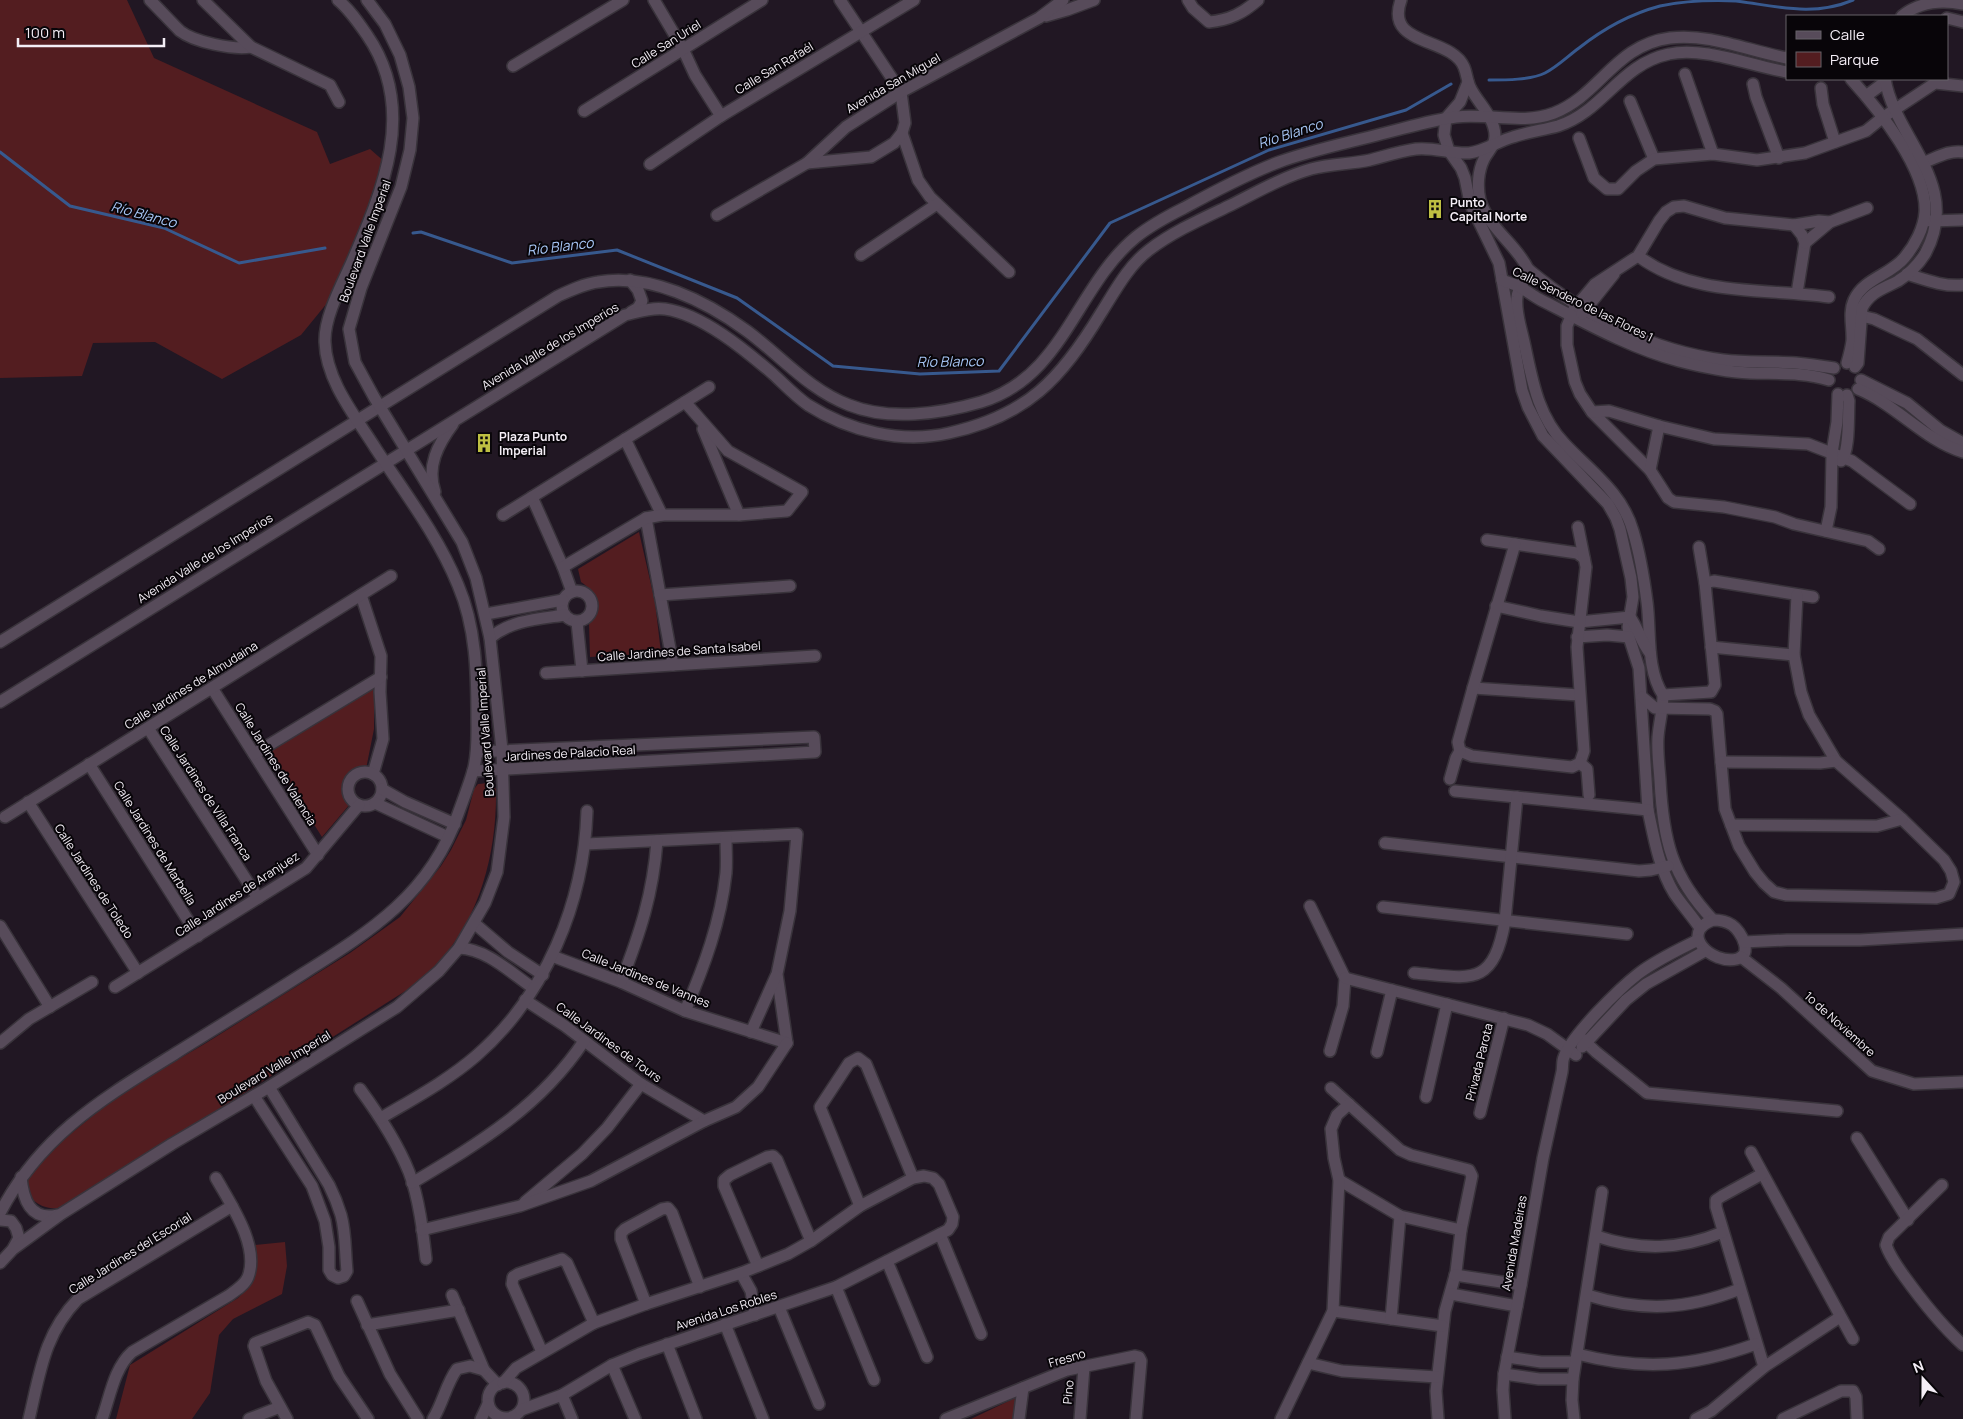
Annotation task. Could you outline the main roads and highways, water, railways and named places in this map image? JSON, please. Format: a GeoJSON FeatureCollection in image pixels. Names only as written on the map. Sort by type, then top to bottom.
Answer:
{"type":"FeatureCollection","features":[{"type":"Feature","properties":{"kind":"waterway","name":"Río Blanco"},"geometry":{"type":"LineString","coordinates":[[1489,80],[1510,80],[1545,73],[1607,28],[1638,13],[1669,4],[1736,1],[1795,9],[1809,9],[1824,8],[1853,0]]}},
{"type":"Feature","properties":{"kind":"waterway","name":"Río Blanco"},"geometry":{"type":"LineString","coordinates":[[413,233],[421,232],[512,263],[617,250],[737,298],[833,366],[920,374],[999,371],[1110,223],[1269,150],[1406,110],[1451,84]]}},
{"type":"Feature","properties":{"kind":"waterway","name":"Río Blanco"},"geometry":{"type":"LineString","coordinates":[[0,152],[70,206],[164,228],[239,263],[325,248]]}},
{"type":"Feature","properties":{"kind":"place","name":"Punto Capital Norte"},"geometry":{"type":"Point","coordinates":[1435,209]}},
{"type":"Feature","properties":{"kind":"place","name":"Plaza Punto Imperial"},"geometry":{"type":"Point","coordinates":[484,443]}}]}
